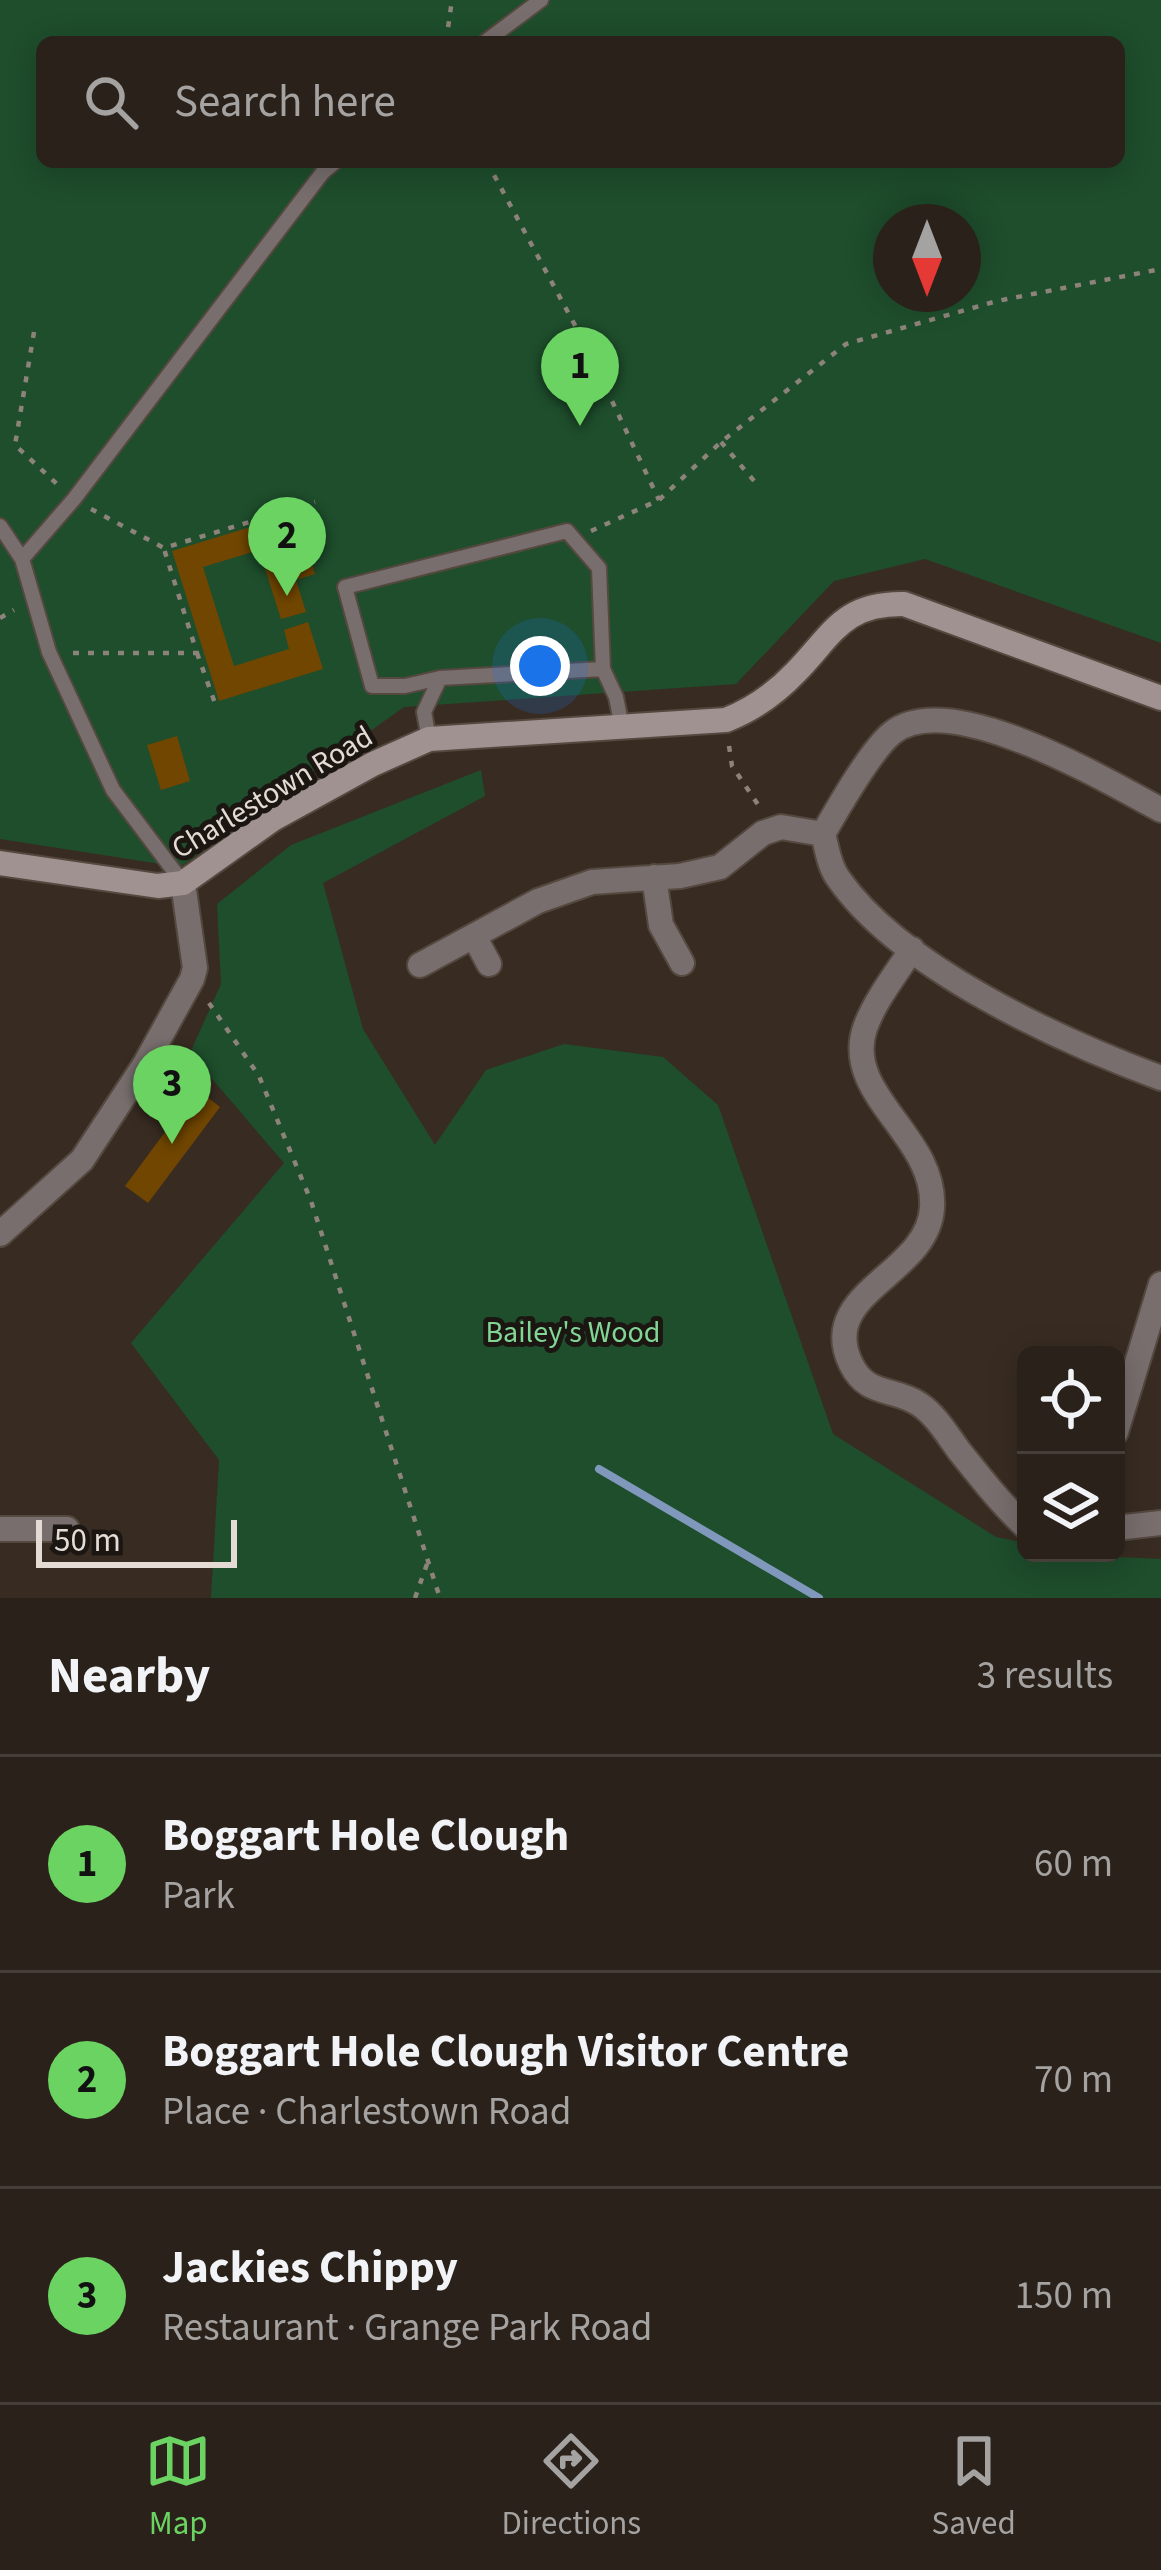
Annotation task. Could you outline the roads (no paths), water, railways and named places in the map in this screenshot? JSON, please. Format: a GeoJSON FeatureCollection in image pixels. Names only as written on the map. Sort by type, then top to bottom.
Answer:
{"type":"FeatureCollection","features":[{"type":"Feature","properties":{"kind":"street","name":"Charlestown Road"},"geometry":{"type":"LineString","coordinates":[[0,863],[158,886],[183,883],[273,819],[429,739],[726,720],[756,708],[848,616],[885,604],[904,604],[1161,698]]}},
{"type":"Feature","properties":{"kind":"street"},"geometry":{"type":"LineString","coordinates":[[823,834],[891,734],[920,719],[953,720],[1039,748],[1161,810]]}},
{"type":"Feature","properties":{"kind":"street"},"geometry":{"type":"LineString","coordinates":[[420,965],[538,901],[592,882],[680,876],[720,867],[768,831],[781,827],[823,834]]}},
{"type":"Feature","properties":{"kind":"street"},"geometry":{"type":"LineString","coordinates":[[823,834],[835,875],[911,950],[1069,1044],[1161,1078]]}},
{"type":"Feature","properties":{"kind":"street"},"geometry":{"type":"LineString","coordinates":[[653,877],[661,925],[682,963]]}},
{"type":"Feature","properties":{"kind":"street"},"geometry":{"type":"LineString","coordinates":[[0,1234],[82,1160],[145,1064],[192,979],[195,968],[183,883]]}},
{"type":"Feature","properties":{"kind":"street"},"geometry":{"type":"LineString","coordinates":[[474,936],[489,964]]}},
{"type":"Feature","properties":{"kind":"street"},"geometry":{"type":"LineString","coordinates":[[911,950],[864,1030],[861,1060],[882,1102],[924,1160],[931,1179],[932,1209],[926,1239],[850,1312],[844,1344],[867,1386],[902,1396],[931,1414],[1017,1519]]}},
{"type":"Feature","properties":{"kind":"street"},"geometry":{"type":"LineString","coordinates":[[1125,1402],[1161,1284]]}},
{"type":"Feature","properties":{"kind":"street"},"geometry":{"type":"LineString","coordinates":[[1125,1527],[1161,1523]]}},
{"type":"Feature","properties":{"kind":"street"},"geometry":{"type":"LineString","coordinates":[[0,1529],[67,1529]]}},
{"type":"Feature","properties":{"kind":"lane"},"geometry":{"type":"LineString","coordinates":[[493,36],[541,0]]}},
{"type":"Feature","properties":{"kind":"lane"},"geometry":{"type":"LineString","coordinates":[[22,559],[74,500],[328,168]]}},
{"type":"Feature","properties":{"kind":"lane"},"geometry":{"type":"LineString","coordinates":[[0,526],[22,559],[49,652],[113,790],[183,883]]}},
{"type":"Feature","properties":{"kind":"lane"},"geometry":{"type":"LineString","coordinates":[[603,669],[372,686],[345,586],[567,531],[599,568],[603,669],[616,697],[622,728]]}},
{"type":"Feature","properties":{"kind":"lane"},"geometry":{"type":"LineString","coordinates":[[429,739],[424,712],[440,678]]}},
{"type":"Feature","properties":{"kind":"waterway"},"geometry":{"type":"LineString","coordinates":[[599,1469],[819,1598]]}},
{"type":"Feature","properties":{"kind":"place","name":"Boggart Hole Clough"},"geometry":{"type":"Point","coordinates":[580,426]}},
{"type":"Feature","properties":{"kind":"place","name":"Boggart Hole Clough Visitor Centre"},"geometry":{"type":"Point","coordinates":[287,596]}},
{"type":"Feature","properties":{"kind":"place","name":"Jackies Chippy"},"geometry":{"type":"Point","coordinates":[172,1144]}},
{"type":"Feature","properties":{"kind":"park label","name":"Bailey's Wood"},"geometry":{"type":"Point","coordinates":[573,1332]}}]}
